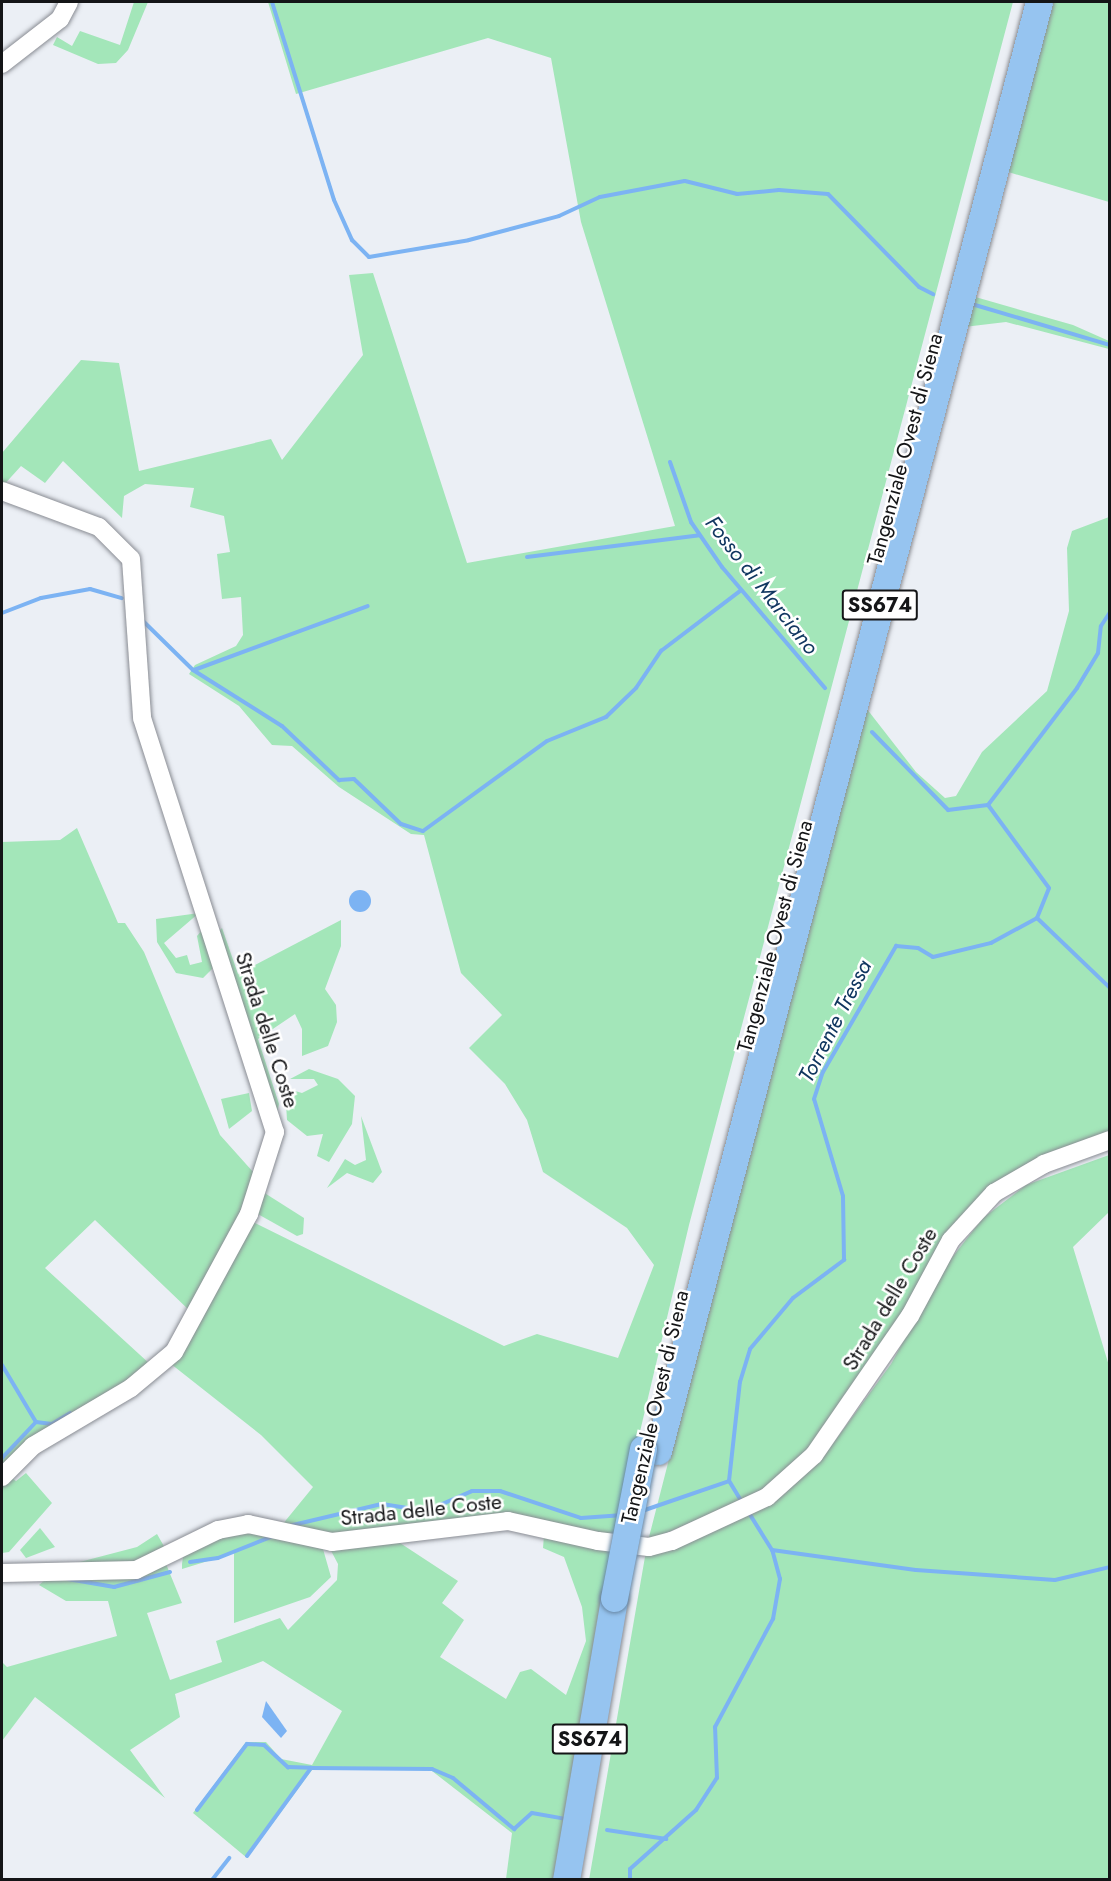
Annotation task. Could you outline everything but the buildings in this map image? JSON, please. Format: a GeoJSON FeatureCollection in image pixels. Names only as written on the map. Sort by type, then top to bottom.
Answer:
{"type":"FeatureCollection","features":[{"type":"Feature","properties":{"kind":"highway","name":"Tangenziale Ovest di Siena"},"geometry":{"type":"LineString","coordinates":[[566,1880],[622,1599],[658,1451],[712,1205],[1023,2]]}},
{"type":"Feature","properties":{"kind":"highway","name":"Tangenziale Ovest di Siena"},"geometry":{"type":"LineString","coordinates":[[712,1205],[1039,2]]}},
{"type":"Feature","properties":{"kind":"highway","name":"Tangenziale Ovest di Siena"},"geometry":{"type":"LineString","coordinates":[[583,1880],[622,1599]]}},
{"type":"Feature","properties":{"kind":"street"},"geometry":{"type":"LineString","coordinates":[[2,64],[60,19],[69,2]]}},
{"type":"Feature","properties":{"kind":"street","name":"Strada delle Coste"},"geometry":{"type":"LineString","coordinates":[[2,491],[109,534],[131,559],[142,718],[275,1132],[249,1214],[174,1352],[131,1388],[33,1446],[2,1477]]}},
{"type":"Feature","properties":{"kind":"street","name":"Strada delle Coste"},"geometry":{"type":"LineString","coordinates":[[2,1573],[136,1570],[218,1530],[248,1524],[332,1542],[508,1521],[649,1547],[723,1518],[767,1497],[814,1455],[904,1326],[951,1240],[980,1207],[1017,1177],[1110,1140]]}},
{"type":"Feature","properties":{"kind":"green space"},"geometry":{"type":"Polygon","coordinates":[[[134,2],[148,2],[128,50],[116,63],[98,64],[53,45],[57,37],[72,46],[80,31],[120,45],[134,2]]]}},
{"type":"Feature","properties":{"kind":"green space"},"geometry":{"type":"Polygon","coordinates":[[[268,2],[1013,2],[689,1225],[615,1537],[508,1514],[332,1536],[282,1525],[313,1487],[261,1435],[171,1364],[188,1345],[253,1222],[504,1346],[537,1334],[618,1358],[654,1265],[627,1228],[543,1172],[527,1120],[505,1084],[469,1048],[502,1015],[461,973],[424,835],[411,834],[339,787],[292,746],[272,745],[239,706],[189,674],[195,665],[236,646],[243,635],[241,597],[222,599],[217,554],[230,552],[224,516],[190,507],[194,488],[145,484],[124,496],[122,518],[63,461],[45,483],[21,466],[2,487],[2,453],[81,360],[119,363],[139,471],[271,439],[282,460],[363,355],[349,275],[373,273],[467,563],[675,526],[581,222],[551,58],[488,38],[296,94],[268,2]]]}},
{"type":"Feature","properties":{"kind":"green space"},"geometry":{"type":"Polygon","coordinates":[[[1047,2],[1109,2],[1109,202],[1005,171],[1047,2]]]}},
{"type":"Feature","properties":{"kind":"green space"},"geometry":{"type":"Polygon","coordinates":[[[972,296],[1073,325],[1109,341],[1109,349],[1006,322],[964,327],[972,296]]]}},
{"type":"Feature","properties":{"kind":"green space"},"geometry":{"type":"Polygon","coordinates":[[[1109,517],[1109,1135],[1001,1182],[811,1452],[775,1486],[648,1541],[863,704],[916,772],[945,798],[956,796],[982,752],[1047,691],[1069,611],[1067,548],[1072,531],[1109,517]]]}},
{"type":"Feature","properties":{"kind":"green space"},"geometry":{"type":"Polygon","coordinates":[[[77,828],[118,923],[125,923],[144,952],[220,1135],[254,1173],[234,1228],[190,1311],[95,1220],[45,1268],[151,1365],[2,1469],[2,842],[60,840],[77,828]]]}},
{"type":"Feature","properties":{"kind":"green space"},"geometry":{"type":"Polygon","coordinates":[[[199,913],[164,943],[176,958],[187,955],[190,965],[202,962],[197,936],[202,930],[215,966],[203,978],[176,973],[157,942],[156,919],[199,913]]]}},
{"type":"Feature","properties":{"kind":"green space"},"geometry":{"type":"Polygon","coordinates":[[[341,920],[341,946],[325,989],[336,1005],[337,1022],[328,1046],[302,1056],[302,1029],[295,1014],[258,1039],[279,1104],[275,1121],[216,934],[222,928],[238,974],[341,920]]]}},
{"type":"Feature","properties":{"kind":"green space"},"geometry":{"type":"Polygon","coordinates":[[[309,1069],[338,1079],[355,1096],[352,1124],[329,1162],[317,1156],[323,1134],[307,1136],[287,1120],[285,1088],[302,1093],[318,1085],[314,1079],[290,1079],[309,1069]]]}},
{"type":"Feature","properties":{"kind":"green space"},"geometry":{"type":"Polygon","coordinates":[[[249,1093],[252,1111],[229,1129],[221,1099],[249,1093]]]}},
{"type":"Feature","properties":{"kind":"green space"},"geometry":{"type":"Polygon","coordinates":[[[361,1116],[382,1172],[373,1183],[347,1173],[327,1188],[345,1159],[355,1165],[366,1160],[361,1116]]]}},
{"type":"Feature","properties":{"kind":"green space"},"geometry":{"type":"Polygon","coordinates":[[[1109,1155],[1109,1212],[1073,1247],[1110,1369],[1109,1879],[589,1880],[646,1551],[782,1496],[821,1460],[891,1364],[943,1269],[983,1218],[1026,1185],[1109,1155]]]}},
{"type":"Feature","properties":{"kind":"green space"},"geometry":{"type":"Polygon","coordinates":[[[263,1192],[304,1218],[303,1234],[297,1236],[256,1213],[263,1192]]]}},
{"type":"Feature","properties":{"kind":"green space"},"geometry":{"type":"Polygon","coordinates":[[[26,1473],[52,1503],[9,1552],[2,1553],[2,1484],[9,1476],[16,1481],[26,1473]]]}},
{"type":"Feature","properties":{"kind":"green space"},"geometry":{"type":"Polygon","coordinates":[[[40,1528],[55,1547],[26,1558],[20,1550],[40,1528]]]}},
{"type":"Feature","properties":{"kind":"green space"},"geometry":{"type":"Polygon","coordinates":[[[243,1530],[323,1549],[331,1577],[310,1597],[234,1623],[234,1553],[182,1569],[182,1564],[183,1557],[210,1540],[243,1530]]]}},
{"type":"Feature","properties":{"kind":"green space"},"geometry":{"type":"Polygon","coordinates":[[[157,1534],[165,1548],[129,1565],[72,1564],[137,1547],[157,1534]]]}},
{"type":"Feature","properties":{"kind":"green space"},"geometry":{"type":"Polygon","coordinates":[[[544,1535],[613,1550],[557,1879],[506,1879],[512,1833],[432,1771],[390,1768],[312,1770],[247,1858],[193,1813],[246,1742],[266,1742],[281,1759],[312,1765],[342,1711],[263,1661],[175,1694],[180,1717],[130,1750],[165,1798],[35,1697],[2,1741],[2,1662],[7,1667],[117,1636],[108,1601],[66,1601],[39,1585],[46,1579],[134,1577],[166,1564],[182,1603],[147,1613],[170,1680],[222,1662],[216,1641],[280,1618],[288,1630],[337,1580],[338,1564],[328,1545],[397,1541],[458,1581],[442,1603],[464,1620],[440,1657],[506,1699],[520,1672],[531,1669],[566,1695],[586,1641],[582,1607],[564,1557],[543,1548],[544,1535]]]}},
{"type":"Feature","properties":{"kind":"water"},"geometry":{"type":"Polygon","coordinates":[[[360,890],[368,893],[371,901],[368,909],[360,912],[352,909],[349,901],[352,893],[360,890]]]}},
{"type":"Feature","properties":{"kind":"water"},"geometry":{"type":"Polygon","coordinates":[[[266,1701],[287,1731],[281,1738],[262,1717],[266,1701]]]}},
{"type":"Feature","properties":{"kind":"waterway"},"geometry":{"type":"LineString","coordinates":[[272,2],[334,200],[352,240],[369,257],[469,240],[559,216],[600,197],[685,181],[737,194],[779,190],[828,194],[919,287],[933,294]]}},
{"type":"Feature","properties":{"kind":"waterway"},"geometry":{"type":"LineString","coordinates":[[975,305],[1110,345]]}},
{"type":"Feature","properties":{"kind":"waterway","name":"Fosso di Marciano"},"geometry":{"type":"LineString","coordinates":[[670,462],[691,522],[722,567],[825,688]]}},
{"type":"Feature","properties":{"kind":"waterway"},"geometry":{"type":"LineString","coordinates":[[527,557],[700,535]]}},
{"type":"Feature","properties":{"kind":"waterway"},"geometry":{"type":"LineString","coordinates":[[2,613],[41,598],[90,589],[122,598]]}},
{"type":"Feature","properties":{"kind":"waterway"},"geometry":{"type":"LineString","coordinates":[[143,621],[193,670],[282,726],[339,780],[354,779],[401,824],[423,831],[547,741],[606,717],[636,688],[661,651],[740,591]]}},
{"type":"Feature","properties":{"kind":"waterway"},"geometry":{"type":"LineString","coordinates":[[194,670],[368,606]]}},
{"type":"Feature","properties":{"kind":"waterway","name":"Torrente Tressa"},"geometry":{"type":"LineString","coordinates":[[743,1504],[729,1481],[740,1382],[750,1349],[793,1298],[844,1260],[843,1196],[814,1099],[823,1072],[896,946],[918,948],[933,957],[991,943],[1037,918],[1049,888],[988,805],[1077,688],[1098,653],[1101,626],[1110,612]]}},
{"type":"Feature","properties":{"kind":"waterway","name":"Fosso di Marciano"},"geometry":{"type":"LineString","coordinates":[[872,732],[948,810],[988,805]]}},
{"type":"Feature","properties":{"kind":"waterway"},"geometry":{"type":"LineString","coordinates":[[1037,918],[1110,988]]}},
{"type":"Feature","properties":{"kind":"waterway"},"geometry":{"type":"LineString","coordinates":[[2,1365],[36,1422],[2,1458]]}},
{"type":"Feature","properties":{"kind":"waterway"},"geometry":{"type":"LineString","coordinates":[[36,1422],[52,1424],[70,1413]]}},
{"type":"Feature","properties":{"kind":"waterway"},"geometry":{"type":"LineString","coordinates":[[642,1511],[729,1481]]}},
{"type":"Feature","properties":{"kind":"waterway"},"geometry":{"type":"LineString","coordinates":[[293,1525],[382,1504],[426,1511],[472,1491],[500,1491],[581,1518],[620,1515]]}},
{"type":"Feature","properties":{"kind":"waterway","name":"Torrente Tressa"},"geometry":{"type":"LineString","coordinates":[[630,1880],[630,1869],[696,1810],[717,1778],[715,1727],[773,1619],[780,1579],[772,1550],[749,1513]]}},
{"type":"Feature","properties":{"kind":"waterway"},"geometry":{"type":"LineString","coordinates":[[190,1562],[218,1558],[273,1536]]}},
{"type":"Feature","properties":{"kind":"waterway"},"geometry":{"type":"LineString","coordinates":[[772,1550],[916,1570],[1055,1580],[1110,1567]]}},
{"type":"Feature","properties":{"kind":"waterway"},"geometry":{"type":"LineString","coordinates":[[68,1579],[114,1587],[170,1572]]}},
{"type":"Feature","properties":{"kind":"waterway"},"geometry":{"type":"LineString","coordinates":[[197,1810],[247,1744],[264,1745],[288,1767],[311,1768]]}},
{"type":"Feature","properties":{"kind":"waterway"},"geometry":{"type":"LineString","coordinates":[[247,1856],[311,1768],[432,1769],[453,1778],[514,1829],[532,1813],[565,1819]]}},
{"type":"Feature","properties":{"kind":"waterway"},"geometry":{"type":"LineString","coordinates":[[607,1830],[666,1839]]}},
{"type":"Feature","properties":{"kind":"waterway"},"geometry":{"type":"LineString","coordinates":[[212,1880],[229,1858]]}}]}
